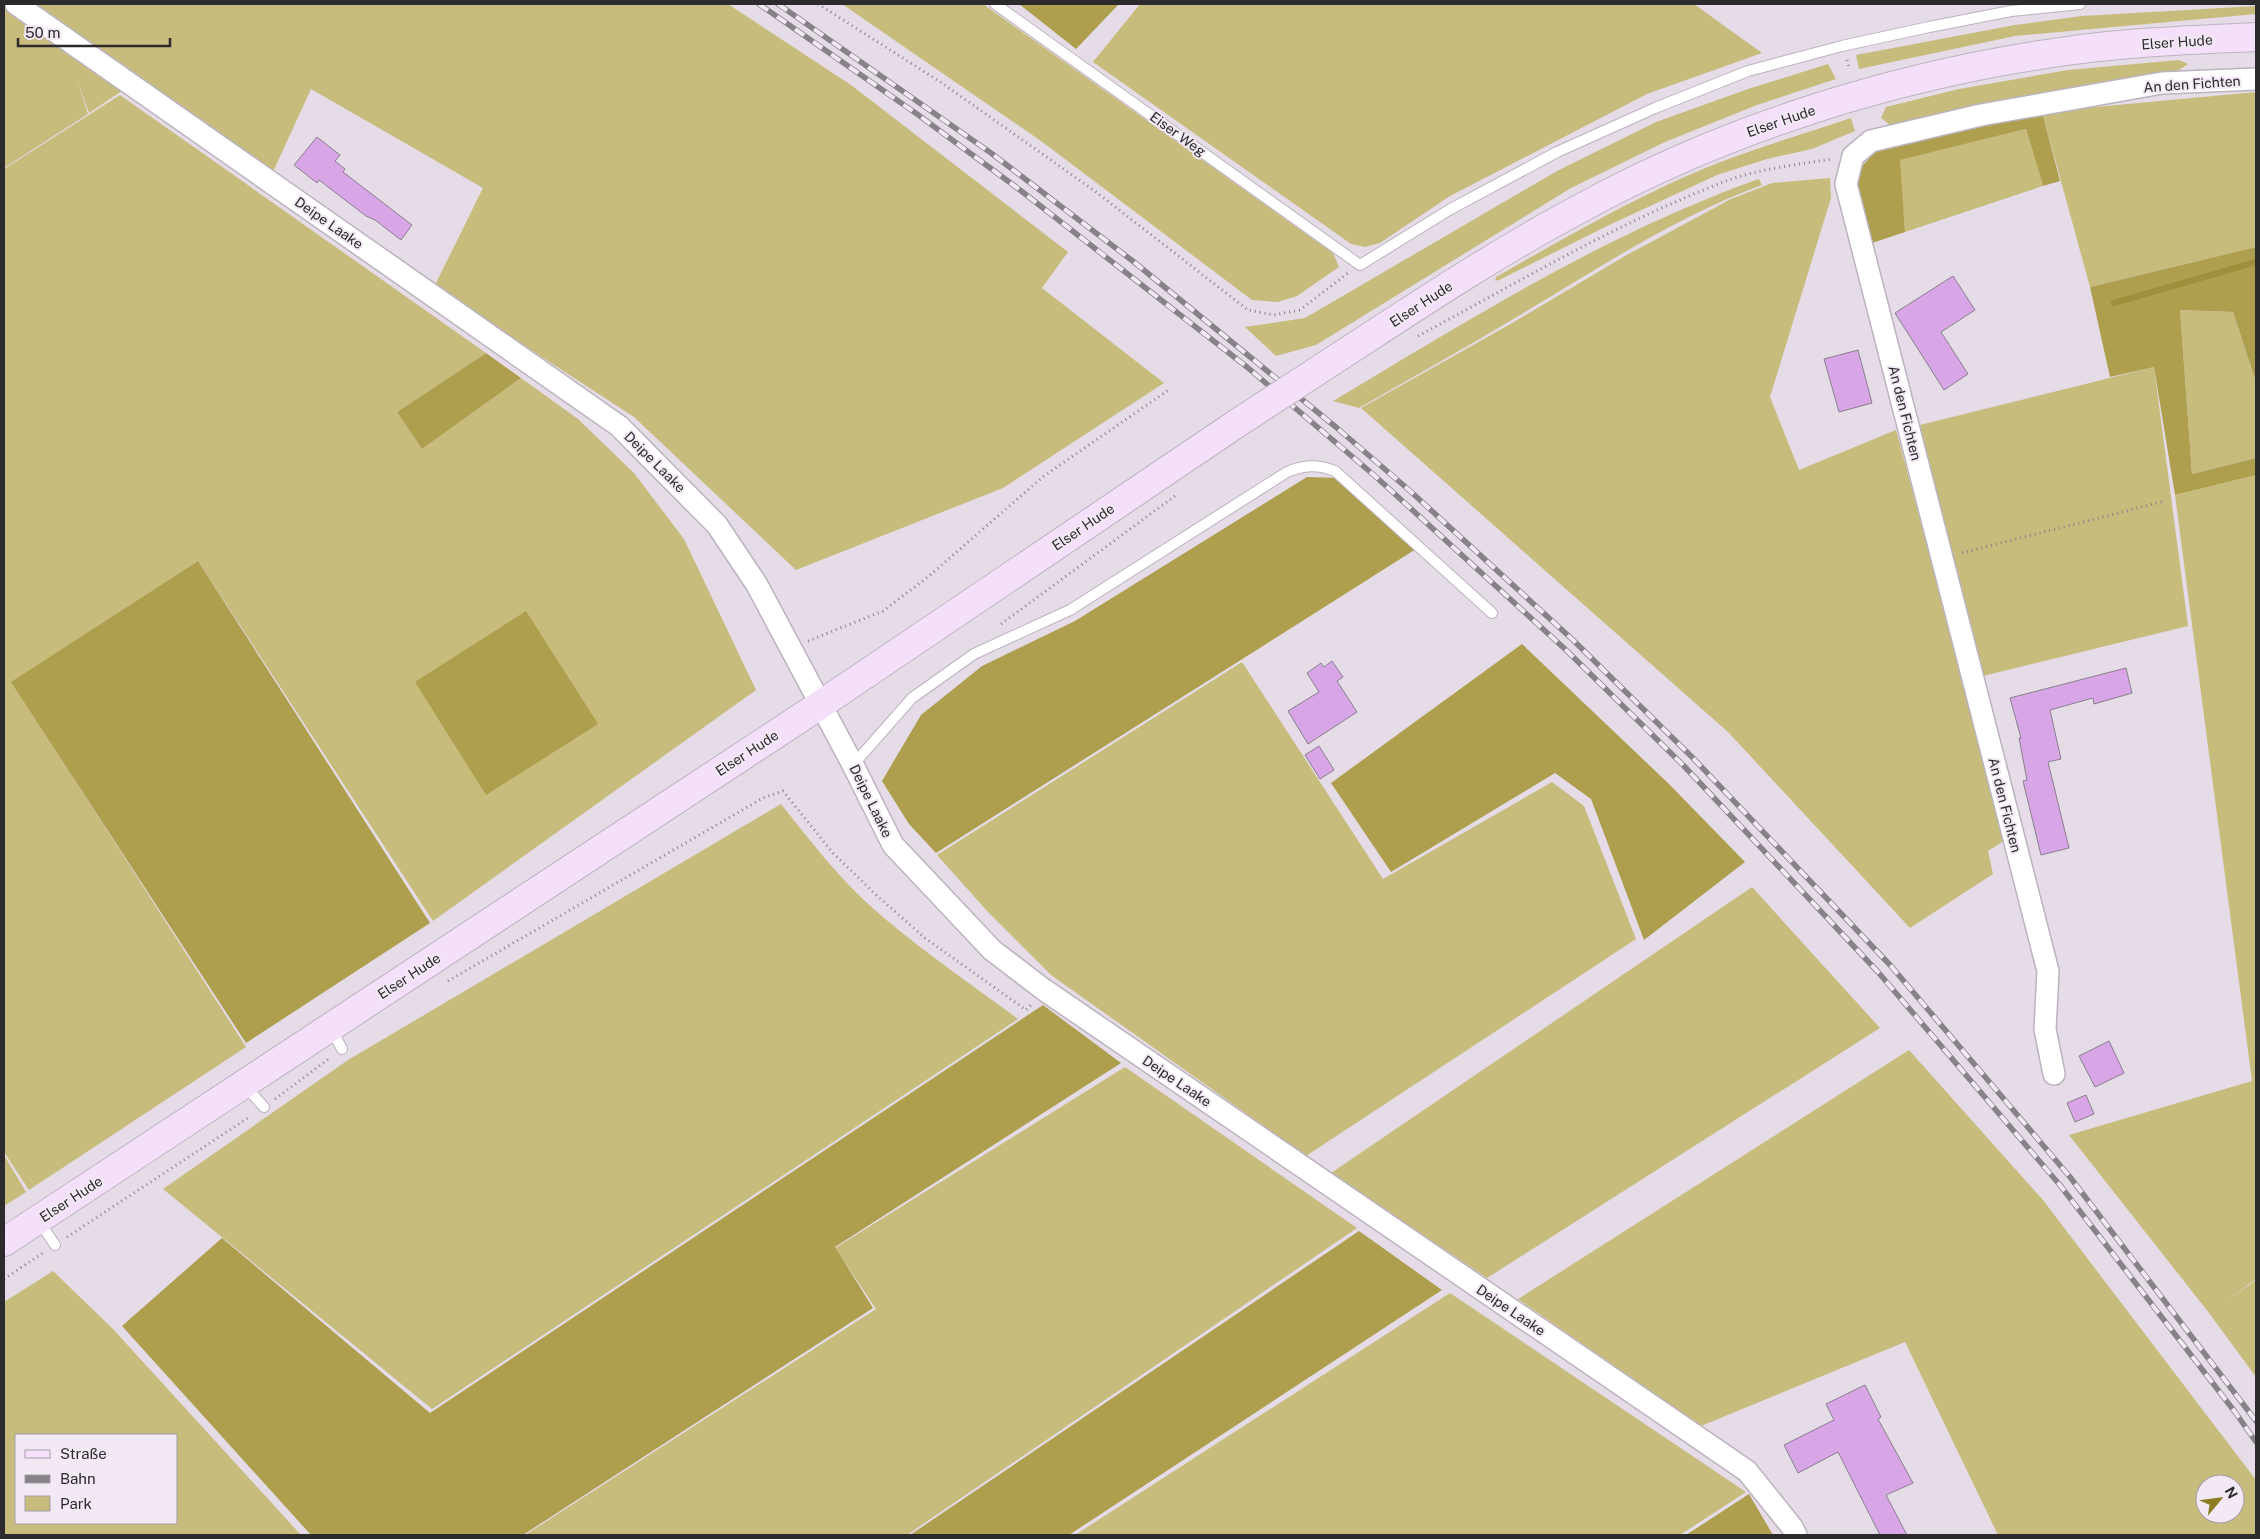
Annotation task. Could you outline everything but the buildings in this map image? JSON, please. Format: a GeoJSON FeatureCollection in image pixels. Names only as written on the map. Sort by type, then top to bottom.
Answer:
{"type":"FeatureCollection","features":[{"type":"Feature","properties":{"kind":"street","name":"Deipe Laake"},"geometry":{"type":"LineString","coordinates":[[16,4],[619,426],[717,525],[757,584],[853,764],[893,845],[992,950],[1043,989],[1747,1470],[1792,1527],[1796,1535]]}},
{"type":"Feature","properties":{"kind":"street","name":"Elser Hude"},"geometry":{"type":"LineString","coordinates":[[4,1242],[244,1085],[336,1039],[820,705],[1236,424],[1461,278],[1584,206],[1672,163],[1768,124],[1846,100],[1952,72],[2057,52],[2173,41],[2256,37]]}},
{"type":"Feature","properties":{"kind":"street","name":"An den Fichten"},"geometry":{"type":"LineString","coordinates":[[2054,1074],[2045,1029],[2048,971],[1846,184],[1853,156],[1871,141],[1981,115],[2162,84],[2256,79]]}},
{"type":"Feature","properties":{"kind":"lane","name":"Eiser Weg"},"geometry":{"type":"LineString","coordinates":[[995,4],[1360,265]]}},
{"type":"Feature","properties":{"kind":"lane"},"geometry":{"type":"LineString","coordinates":[[1360,265],[1449,210],[1557,152],[1656,108],[1748,71],[1842,46],[1929,27],[2011,11],[2080,4]]}},
{"type":"Feature","properties":{"kind":"lane"},"geometry":{"type":"LineString","coordinates":[[853,764],[912,698],[974,654],[1070,610],[1287,472],[1310,465],[1323,466],[1335,471],[1492,613]]}},
{"type":"Feature","properties":{"kind":"lane"},"geometry":{"type":"LineString","coordinates":[[244,1085],[264,1107]]}},
{"type":"Feature","properties":{"kind":"lane"},"geometry":{"type":"LineString","coordinates":[[38,1219],[55,1245]]}},
{"type":"Feature","properties":{"kind":"path"},"geometry":{"type":"LineString","coordinates":[[818,4],[942,83],[1096,192],[1248,310],[1274,315],[1300,310],[1360,265]]}},
{"type":"Feature","properties":{"kind":"path"},"geometry":{"type":"LineString","coordinates":[[1417,337],[1610,232],[1722,182],[1768,169],[1853,156]]}},
{"type":"Feature","properties":{"kind":"path"},"geometry":{"type":"LineString","coordinates":[[791,648],[883,611],[929,576],[1044,476],[1170,388]]}},
{"type":"Feature","properties":{"kind":"path"},"geometry":{"type":"LineString","coordinates":[[974,654],[978,640],[1177,495]]}},
{"type":"Feature","properties":{"kind":"path"},"geometry":{"type":"LineString","coordinates":[[1942,558],[2165,501]]}},
{"type":"Feature","properties":{"kind":"path"},"geometry":{"type":"LineString","coordinates":[[448,981],[762,798],[783,792],[832,852],[925,938],[1026,1010],[1043,989]]}},
{"type":"Feature","properties":{"kind":"path"},"geometry":{"type":"LineString","coordinates":[[4,1279],[264,1107],[336,1039]]}},
{"type":"Feature","properties":{"kind":"green space"},"geometry":{"type":"Polygon","coordinates":[[[27,4],[728,4],[851,85],[1068,252],[1042,288],[1164,383],[1003,488],[796,570],[634,417],[434,287],[483,188],[311,89],[272,174],[27,4]]]}},
{"type":"Feature","properties":{"kind":"green space"},"geometry":{"type":"Polygon","coordinates":[[[842,4],[983,4],[1333,253],[1339,267],[1297,296],[1278,302],[1252,300],[1041,141],[842,4]]]}},
{"type":"Feature","properties":{"kind":"green space"},"geometry":{"type":"Polygon","coordinates":[[[1140,4],[1694,4],[1762,53],[1647,94],[1450,196],[1380,243],[1365,247],[1351,244],[1093,62],[1140,4]]]}},
{"type":"Feature","properties":{"kind":"green space"},"geometry":{"type":"Polygon","coordinates":[[[2256,6],[2256,14],[2015,36],[1859,69],[1856,55],[2015,25],[2082,16],[2256,6]]]}},
{"type":"Feature","properties":{"kind":"green space"},"geometry":{"type":"Polygon","coordinates":[[[4,8],[122,91],[89,113],[77,80],[88,114],[4,168],[4,8]]]}},
{"type":"Feature","properties":{"kind":"green space"},"geometry":{"type":"Polygon","coordinates":[[[2179,60],[2188,64],[2179,70],[1977,104],[1890,125],[1881,118],[1886,107],[1959,89],[2068,70],[2179,60]]]}},
{"type":"Feature","properties":{"kind":"green space"},"geometry":{"type":"Polygon","coordinates":[[[1828,64],[1836,79],[1757,105],[1665,142],[1571,188],[1316,345],[1276,356],[1245,327],[1305,318],[1557,171],[1656,122],[1748,89],[1828,64]]]}},
{"type":"Feature","properties":{"kind":"green space"},"geometry":{"type":"Polygon","coordinates":[[[2256,92],[2256,247],[2090,287],[2042,112],[2256,92]]]}},
{"type":"Feature","properties":{"kind":"green space"},"geometry":{"type":"Polygon","coordinates":[[[120,95],[486,353],[397,412],[422,449],[521,378],[578,419],[634,473],[684,539],[756,690],[433,921],[198,561],[12,682],[246,1047],[29,1190],[4,1152],[4,169],[120,95]]]}},
{"type":"Feature","properties":{"kind":"green space"},"geometry":{"type":"Polygon","coordinates":[[[1851,118],[1855,131],[1812,149],[1767,159],[1717,175],[1495,281],[1496,277],[1586,226],[1680,179],[1743,154],[1851,118]]]}},
{"type":"Feature","properties":{"kind":"green space"},"geometry":{"type":"Polygon","coordinates":[[[2026,129],[2043,186],[1905,232],[1899,160],[2026,129]]]}},
{"type":"Feature","properties":{"kind":"green space"},"geometry":{"type":"Polygon","coordinates":[[[1830,178],[1831,198],[1770,397],[1799,470],[1896,430],[2007,839],[1988,851],[1993,874],[1910,928],[1728,732],[1361,408],[1514,322],[1625,256],[1731,199],[1772,183],[1830,178]]]}},
{"type":"Feature","properties":{"kind":"green space"},"geometry":{"type":"Polygon","coordinates":[[[1759,179],[1762,185],[1704,210],[1648,239],[1359,408],[1333,401],[1496,304],[1622,237],[1723,192],[1759,179]]]}},
{"type":"Feature","properties":{"kind":"green space"},"geometry":{"type":"Polygon","coordinates":[[[2180,310],[2233,312],[2256,382],[2256,458],[2192,474],[2180,310]]]}},
{"type":"Feature","properties":{"kind":"green space"},"geometry":{"type":"Polygon","coordinates":[[[2154,367],[2188,626],[1979,677],[1920,425],[2154,367]]]}},
{"type":"Feature","properties":{"kind":"green space"},"geometry":{"type":"Polygon","coordinates":[[[2256,475],[2256,1279],[2226,1301],[2256,1280],[2256,1377],[2209,1313],[2069,1135],[2252,1081],[2175,495],[2256,475]]]}},
{"type":"Feature","properties":{"kind":"green space"},"geometry":{"type":"Polygon","coordinates":[[[1242,662],[1383,879],[1552,782],[1584,806],[1636,939],[1306,1156],[1051,975],[988,912],[937,855],[1242,662]]]}},
{"type":"Feature","properties":{"kind":"green space"},"geometry":{"type":"Polygon","coordinates":[[[781,804],[833,867],[866,902],[921,948],[1018,1019],[432,1409],[163,1189],[348,1060],[781,804]]]}},
{"type":"Feature","properties":{"kind":"green space"},"geometry":{"type":"Polygon","coordinates":[[[1752,887],[1880,1028],[1487,1278],[1331,1173],[1752,887]]]}},
{"type":"Feature","properties":{"kind":"green space"},"geometry":{"type":"Polygon","coordinates":[[[1909,1050],[2043,1200],[2256,1480],[2256,1535],[1998,1535],[1905,1342],[1701,1426],[1518,1299],[1909,1050]]]}},
{"type":"Feature","properties":{"kind":"green space"},"geometry":{"type":"Polygon","coordinates":[[[1125,1067],[1357,1228],[907,1535],[525,1535],[876,1309],[835,1248],[1125,1067]]]}},
{"type":"Feature","properties":{"kind":"green space"},"geometry":{"type":"Polygon","coordinates":[[[4,1155],[26,1192],[4,1206],[4,1155]]]}},
{"type":"Feature","properties":{"kind":"green space"},"geometry":{"type":"Polygon","coordinates":[[[53,1271],[113,1329],[301,1535],[4,1535],[4,1302],[53,1271]]]}},
{"type":"Feature","properties":{"kind":"green space"},"geometry":{"type":"Polygon","coordinates":[[[1450,1293],[1746,1492],[1680,1535],[1075,1535],[1450,1293]]]}},
{"type":"Feature","properties":{"kind":"shaded area"},"geometry":{"type":"Polygon","coordinates":[[[1019,4],[1119,4],[1076,49],[1019,4]]]}},
{"type":"Feature","properties":{"kind":"shaded area"},"geometry":{"type":"Polygon","coordinates":[[[2042,112],[2060,181],[2043,186],[2026,129],[1900,160],[1905,232],[1869,244],[1856,186],[1863,165],[1878,149],[2042,112]]]}},
{"type":"Feature","properties":{"kind":"shaded area"},"geometry":{"type":"Polygon","coordinates":[[[2256,247],[2256,382],[2233,312],[2180,310],[2192,474],[2256,458],[2256,475],[2175,495],[2154,367],[2110,377],[2090,287],[2256,247]]]}},
{"type":"Feature","properties":{"kind":"shaded area"},"geometry":{"type":"Polygon","coordinates":[[[486,353],[521,378],[422,449],[397,412],[486,353]]]}},
{"type":"Feature","properties":{"kind":"shaded area"},"geometry":{"type":"Polygon","coordinates":[[[1307,477],[1339,478],[1416,549],[936,853],[909,824],[882,781],[921,715],[982,666],[1075,621],[1307,477]]]}},
{"type":"Feature","properties":{"kind":"shaded area"},"geometry":{"type":"Polygon","coordinates":[[[198,561],[430,923],[246,1043],[11,682],[198,561]]]}},
{"type":"Feature","properties":{"kind":"shaded area"},"geometry":{"type":"Polygon","coordinates":[[[526,611],[598,724],[486,795],[415,682],[526,611]]]}},
{"type":"Feature","properties":{"kind":"shaded area"},"geometry":{"type":"Polygon","coordinates":[[[1522,644],[1669,784],[1745,862],[1644,940],[1591,799],[1555,773],[1391,872],[1331,783],[1522,644]]]}},
{"type":"Feature","properties":{"kind":"shaded area"},"geometry":{"type":"Polygon","coordinates":[[[1043,1005],[1121,1063],[835,1247],[873,1308],[523,1535],[311,1535],[122,1326],[222,1238],[430,1413],[1043,1005]]]}},
{"type":"Feature","properties":{"kind":"shaded area"},"geometry":{"type":"Polygon","coordinates":[[[1359,1231],[1442,1290],[1069,1535],[910,1535],[1359,1231]]]}},
{"type":"Feature","properties":{"kind":"shaded area"},"geometry":{"type":"Polygon","coordinates":[[[1749,1494],[1773,1535],[1686,1535],[1749,1494]]]}},
{"type":"Feature","properties":{"kind":"waterway"},"geometry":{"type":"LineString","coordinates":[[2114,303],[2256,262]]}},
{"type":"Feature","properties":{"kind":"railway"},"geometry":{"type":"LineString","coordinates":[[759,4],[917,114],[1020,190],[1247,367],[1375,476],[1565,649],[1684,766],[1878,972],[2059,1184],[2235,1412],[2256,1442]]}},
{"type":"Feature","properties":{"kind":"railway"},"geometry":{"type":"LineString","coordinates":[[778,4],[991,153],[1134,262],[1337,428],[1409,490],[1573,640],[1693,758],[1891,966],[2070,1177],[2256,1421]]}}]}
